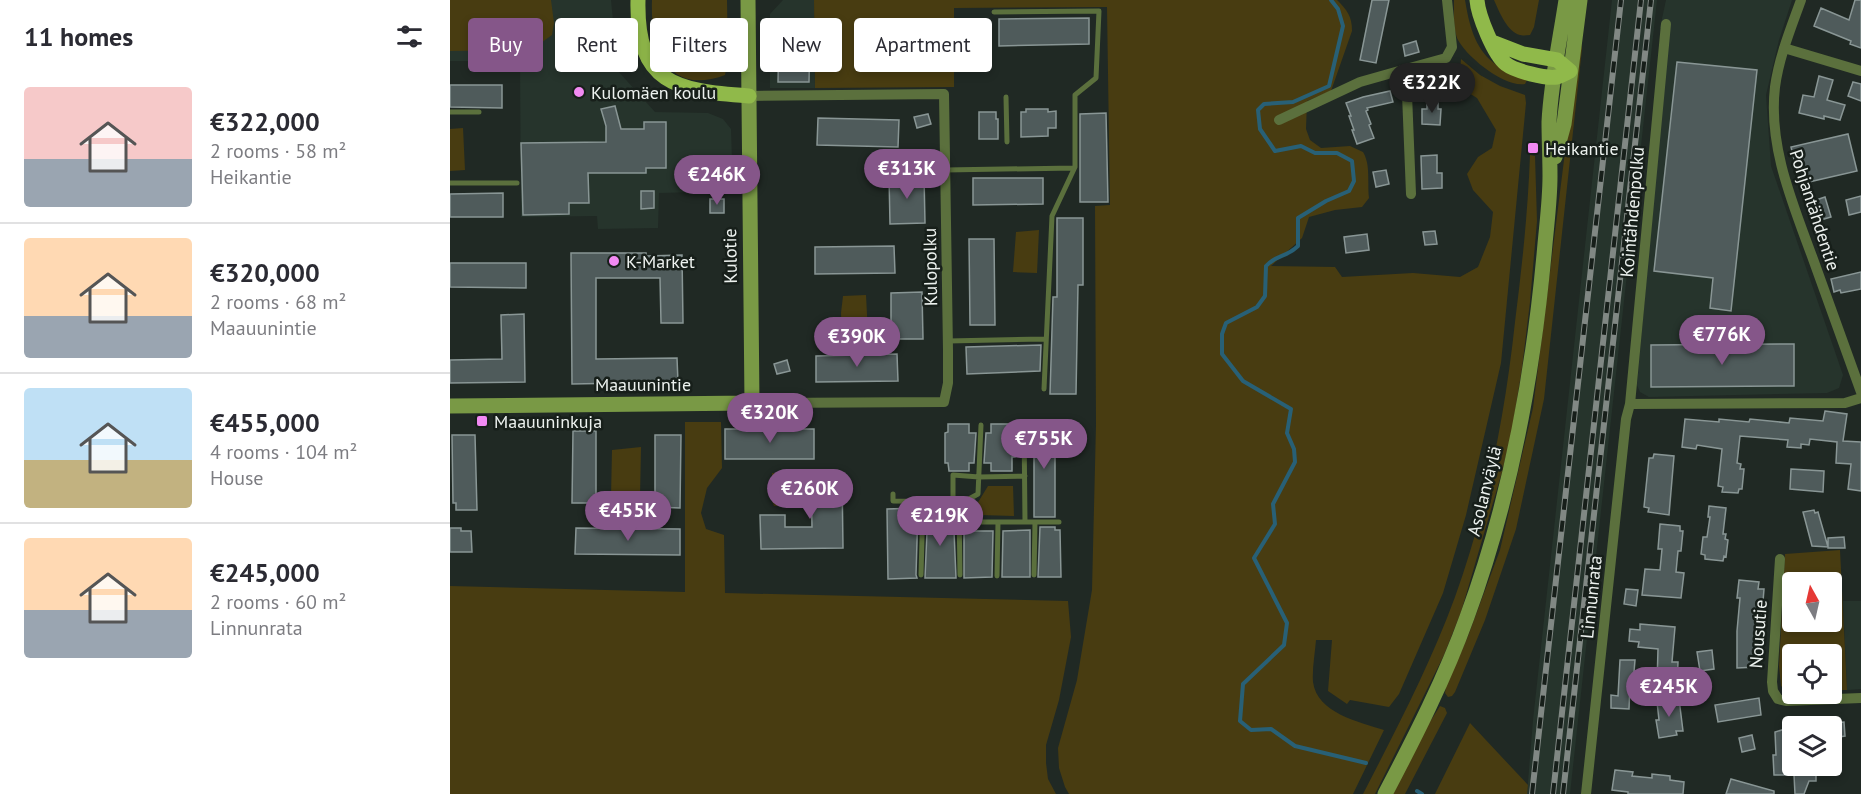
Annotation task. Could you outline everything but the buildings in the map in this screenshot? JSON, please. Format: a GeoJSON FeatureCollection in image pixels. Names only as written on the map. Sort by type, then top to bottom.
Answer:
{"type":"FeatureCollection","features":[{"type":"Feature","properties":{"kind":"main road"},"geometry":{"type":"LineString","coordinates":[[638,0],[639,37],[651,65],[660,74],[674,84],[691,89],[748,96]]}},
{"type":"Feature","properties":{"kind":"main road","name":"Kulotie"},"geometry":{"type":"LineString","coordinates":[[747,0],[752,403]]}},
{"type":"Feature","properties":{"kind":"main road"},"geometry":{"type":"LineString","coordinates":[[1477,0],[1482,22],[1492,42],[1498,54],[1506,64],[1529,73],[1554,78],[1570,71],[1557,60],[1523,54],[1492,42]]}},
{"type":"Feature","properties":{"kind":"main road","name":"Asolanväylä"},"geometry":{"type":"LineString","coordinates":[[1385,794],[1421,724],[1467,618],[1494,534],[1510,472],[1525,395],[1545,245],[1550,178],[1549,121],[1566,0]]}},
{"type":"Feature","properties":{"kind":"main road","name":"Asolanväylä"},"geometry":{"type":"LineString","coordinates":[[1550,178],[1564,124],[1580,0]]}},
{"type":"Feature","properties":{"kind":"main road","name":"Maauunintie"},"geometry":{"type":"LineString","coordinates":[[450,405],[752,403]]}},
{"type":"Feature","properties":{"kind":"street"},"geometry":{"type":"LineString","coordinates":[[1279,120],[1360,82],[1446,58],[1452,47],[1447,0]]}},
{"type":"Feature","properties":{"kind":"street","name":"Pohjantähdentie"},"geometry":{"type":"LineString","coordinates":[[1801,0],[1784,48],[1775,86],[1774,116],[1778,151],[1787,189],[1861,392]]}},
{"type":"Feature","properties":{"kind":"street","name":"Kointähdenpolku"},"geometry":{"type":"LineString","coordinates":[[1630,404],[1666,24]]}},
{"type":"Feature","properties":{"kind":"street"},"geometry":{"type":"LineString","coordinates":[[1784,48],[1861,71]]}},
{"type":"Feature","properties":{"kind":"street"},"geometry":{"type":"LineString","coordinates":[[1406,69],[1411,194]]}},
{"type":"Feature","properties":{"kind":"street","name":"Kulopolku"},"geometry":{"type":"LineString","coordinates":[[748,96],[944,94],[948,341],[948,383],[944,402]]}},
{"type":"Feature","properties":{"kind":"street"},"geometry":{"type":"LineString","coordinates":[[1630,404],[1834,404],[1861,399]]}},
{"type":"Feature","properties":{"kind":"street","name":"Maauunintie"},"geometry":{"type":"LineString","coordinates":[[752,403],[944,402]]}},
{"type":"Feature","properties":{"kind":"street","name":"Linnunrata"},"geometry":{"type":"LineString","coordinates":[[1586,794],[1626,419],[1630,404]]}},
{"type":"Feature","properties":{"kind":"street","name":"Nousutie"},"geometry":{"type":"LineString","coordinates":[[1780,559],[1773,691],[1778,699],[1786,701],[1861,698]]}},
{"type":"Feature","properties":{"kind":"lane"},"geometry":{"type":"LineString","coordinates":[[993,12],[1099,10],[1096,78],[1075,95],[1074,168],[1052,216],[1044,389]]}},
{"type":"Feature","properties":{"kind":"lane"},"geometry":{"type":"LineString","coordinates":[[1006,97],[1007,142]]}},
{"type":"Feature","properties":{"kind":"lane"},"geometry":{"type":"LineString","coordinates":[[450,112],[479,112]]}},
{"type":"Feature","properties":{"kind":"lane"},"geometry":{"type":"LineString","coordinates":[[945,170],[1074,168]]}},
{"type":"Feature","properties":{"kind":"lane"},"geometry":{"type":"LineString","coordinates":[[450,183],[517,183]]}},
{"type":"Feature","properties":{"kind":"lane"},"geometry":{"type":"LineString","coordinates":[[948,341],[1045,339]]}},
{"type":"Feature","properties":{"kind":"lane"},"geometry":{"type":"LineString","coordinates":[[1024,424],[1025,522]]}},
{"type":"Feature","properties":{"kind":"lane"},"geometry":{"type":"LineString","coordinates":[[893,494],[893,501],[957,504],[978,494],[981,425]]}},
{"type":"Feature","properties":{"kind":"lane"},"geometry":{"type":"LineString","coordinates":[[960,575],[957,504],[953,475],[1025,476]]}},
{"type":"Feature","properties":{"kind":"lane"},"geometry":{"type":"LineString","coordinates":[[921,575],[922,501]]}},
{"type":"Feature","properties":{"kind":"lane"},"geometry":{"type":"LineString","coordinates":[[957,504],[970,522],[1059,522]]}},
{"type":"Feature","properties":{"kind":"lane"},"geometry":{"type":"LineString","coordinates":[[997,576],[998,522]]}},
{"type":"Feature","properties":{"kind":"lane"},"geometry":{"type":"LineString","coordinates":[[1034,574],[1035,522]]}},
{"type":"Feature","properties":{"kind":"shaded area"},"geometry":{"type":"Polygon","coordinates":[[[450,0],[611,0],[613,18],[555,18],[555,72],[619,72],[655,112],[708,113],[723,119],[731,129],[733,191],[659,193],[658,228],[598,229],[597,216],[521,217],[520,72],[543,72],[543,18],[468,18],[468,61],[450,61],[450,0]]]}},
{"type":"Feature","properties":{"kind":"shaded area"},"geometry":{"type":"Polygon","coordinates":[[[450,0],[551,0],[554,23],[552,35],[543,41],[543,18],[468,18],[468,51],[450,51],[450,0]]]}},
{"type":"Feature","properties":{"kind":"shaded area"},"geometry":{"type":"Polygon","coordinates":[[[652,0],[727,0],[727,18],[652,18],[652,0]]]}},
{"type":"Feature","properties":{"kind":"shaded area"},"geometry":{"type":"Polygon","coordinates":[[[783,0],[814,0],[814,18],[770,18],[770,14],[783,0]]]}},
{"type":"Feature","properties":{"kind":"shaded area"},"geometry":{"type":"Polygon","coordinates":[[[814,0],[1337,0],[1348,14],[1352,31],[1331,91],[1307,101],[1306,129],[1310,140],[1321,148],[1350,146],[1363,152],[1368,168],[1369,198],[1362,207],[1335,210],[1309,217],[1302,238],[1271,266],[1335,267],[1342,277],[1413,273],[1460,277],[1478,267],[1490,237],[1493,212],[1473,190],[1467,174],[1478,157],[1492,148],[1496,130],[1477,98],[1459,87],[1461,59],[1480,75],[1500,86],[1525,95],[1501,363],[1466,515],[1443,593],[1399,694],[1389,707],[1350,700],[1347,704],[1328,691],[1332,640],[1316,640],[1313,682],[1316,693],[1322,701],[1341,715],[1384,730],[1353,794],[1069,794],[1059,768],[1058,748],[1077,680],[1092,590],[1096,425],[1095,206],[1110,205],[1107,7],[954,8],[954,18],[854,18],[854,72],[954,72],[954,87],[815,88],[815,72],[842,72],[842,18],[814,18],[814,0]]]}},
{"type":"Feature","properties":{"kind":"shaded area"},"geometry":{"type":"Polygon","coordinates":[[[1454,0],[1465,0],[1473,34],[1487,57],[1502,68],[1528,78],[1525,84],[1517,84],[1497,76],[1477,62],[1461,45],[1456,34],[1454,0]]]}},
{"type":"Feature","properties":{"kind":"shaded area"},"geometry":{"type":"Polygon","coordinates":[[[1494,0],[1539,0],[1534,27],[1530,35],[1520,35],[1511,30],[1494,0]]]}},
{"type":"Feature","properties":{"kind":"shaded area"},"geometry":{"type":"Polygon","coordinates":[[[1612,0],[1657,0],[1570,794],[1527,794],[1533,720],[1612,0]]]}},
{"type":"Feature","properties":{"kind":"shaded area"},"geometry":{"type":"Polygon","coordinates":[[[1666,0],[1792,0],[1779,40],[1766,95],[1771,166],[1843,375],[1839,388],[1827,393],[1649,397],[1640,392],[1637,385],[1669,29],[1660,28],[1666,0]]]}},
{"type":"Feature","properties":{"kind":"shaded area"},"geometry":{"type":"Polygon","coordinates":[[[1579,40],[1582,49],[1544,399],[1516,529],[1485,620],[1455,692],[1448,697],[1445,693],[1446,686],[1468,636],[1500,550],[1533,408],[1579,40]]]}},
{"type":"Feature","properties":{"kind":"shaded area"},"geometry":{"type":"Polygon","coordinates":[[[726,72],[725,75],[705,80],[689,79],[676,73],[726,72]]]}},
{"type":"Feature","properties":{"kind":"shaded area"},"geometry":{"type":"Polygon","coordinates":[[[770,72],[815,72],[815,88],[770,88],[770,72]]]}},
{"type":"Feature","properties":{"kind":"shaded area"},"geometry":{"type":"Polygon","coordinates":[[[463,128],[465,170],[450,171],[450,129],[463,128]]]}},
{"type":"Feature","properties":{"kind":"shaded area"},"geometry":{"type":"Polygon","coordinates":[[[1530,155],[1535,156],[1537,221],[1530,302],[1512,430],[1502,472],[1461,612],[1444,655],[1375,794],[1363,794],[1435,647],[1455,597],[1476,530],[1493,461],[1511,357],[1528,197],[1530,155]]]}},
{"type":"Feature","properties":{"kind":"shaded area"},"geometry":{"type":"Polygon","coordinates":[[[1039,230],[1037,273],[1013,272],[1016,232],[1039,230]]]}},
{"type":"Feature","properties":{"kind":"shaded area"},"geometry":{"type":"Polygon","coordinates":[[[866,295],[868,334],[842,336],[843,296],[866,295]]]}},
{"type":"Feature","properties":{"kind":"shaded area"},"geometry":{"type":"Polygon","coordinates":[[[685,422],[721,422],[722,468],[707,488],[701,513],[706,529],[724,535],[725,593],[1068,601],[1071,637],[1059,700],[1046,745],[1048,779],[1056,794],[450,794],[450,586],[685,592],[685,422]]]}},
{"type":"Feature","properties":{"kind":"shaded area"},"geometry":{"type":"Polygon","coordinates":[[[641,447],[640,497],[611,497],[612,450],[641,447]]]}},
{"type":"Feature","properties":{"kind":"shaded area"},"geometry":{"type":"Polygon","coordinates":[[[772,473],[791,474],[792,506],[774,506],[772,473]]]}},
{"type":"Feature","properties":{"kind":"shaded area"},"geometry":{"type":"Polygon","coordinates":[[[988,486],[1013,486],[1014,516],[980,515],[977,504],[988,486]]]}},
{"type":"Feature","properties":{"kind":"shaded area"},"geometry":{"type":"Polygon","coordinates":[[[1840,550],[1841,572],[1784,572],[1785,554],[1840,550]]]}},
{"type":"Feature","properties":{"kind":"shaded area"},"geometry":{"type":"Polygon","coordinates":[[[1842,590],[1847,690],[1842,690],[1842,644],[1782,644],[1782,687],[1779,666],[1782,610],[1782,632],[1842,632],[1842,590]]]}},
{"type":"Feature","properties":{"kind":"shaded area"},"geometry":{"type":"Polygon","coordinates":[[[1843,601],[1861,601],[1861,689],[1847,690],[1843,601]]]}},
{"type":"Feature","properties":{"kind":"shaded area"},"geometry":{"type":"Polygon","coordinates":[[[1440,706],[1445,708],[1447,713],[1405,794],[1393,794],[1428,725],[1440,706]]]}},
{"type":"Feature","properties":{"kind":"shaded area"},"geometry":{"type":"Polygon","coordinates":[[[1470,723],[1528,785],[1527,794],[1435,794],[1470,723]]]}},
{"type":"Feature","properties":{"kind":"waterway"},"geometry":{"type":"LineString","coordinates":[[1331,0],[1338,9],[1343,26],[1329,86],[1293,102],[1264,104],[1258,110],[1260,129],[1275,151],[1301,146],[1315,153],[1337,153],[1352,161],[1354,181],[1349,191],[1326,201],[1298,218],[1298,246],[1266,266],[1265,296],[1257,307],[1226,323],[1222,334],[1222,354],[1243,381],[1291,409],[1287,433],[1294,449],[1295,462],[1273,504],[1275,524],[1254,558],[1287,623],[1284,645],[1243,684],[1240,721],[1251,730],[1271,729],[1295,746],[1366,763]]}},
{"type":"Feature","properties":{"kind":"waterway"},"geometry":{"type":"LineString","coordinates":[[1417,791],[1422,794]]}},
{"type":"Feature","properties":{"kind":"railway"},"geometry":{"type":"LineString","coordinates":[[1532,794],[1621,0]]}},
{"type":"Feature","properties":{"kind":"railway"},"geometry":{"type":"LineString","coordinates":[[1553,794],[1641,0]]}},
{"type":"Feature","properties":{"kind":"railway"},"geometry":{"type":"LineString","coordinates":[[1563,794],[1651,0]]}},
{"type":"Feature","properties":{"kind":"place","name":"Kulomäen koulu"},"geometry":{"type":"Point","coordinates":[579,92]}},
{"type":"Feature","properties":{"kind":"place","name":"Heikantie"},"geometry":{"type":"Point","coordinates":[1533,148]}},
{"type":"Feature","properties":{"kind":"place","name":"K-Market"},"geometry":{"type":"Point","coordinates":[614,261]}},
{"type":"Feature","properties":{"kind":"place","name":"Maauuninkuja"},"geometry":{"type":"Point","coordinates":[482,421]}}]}
